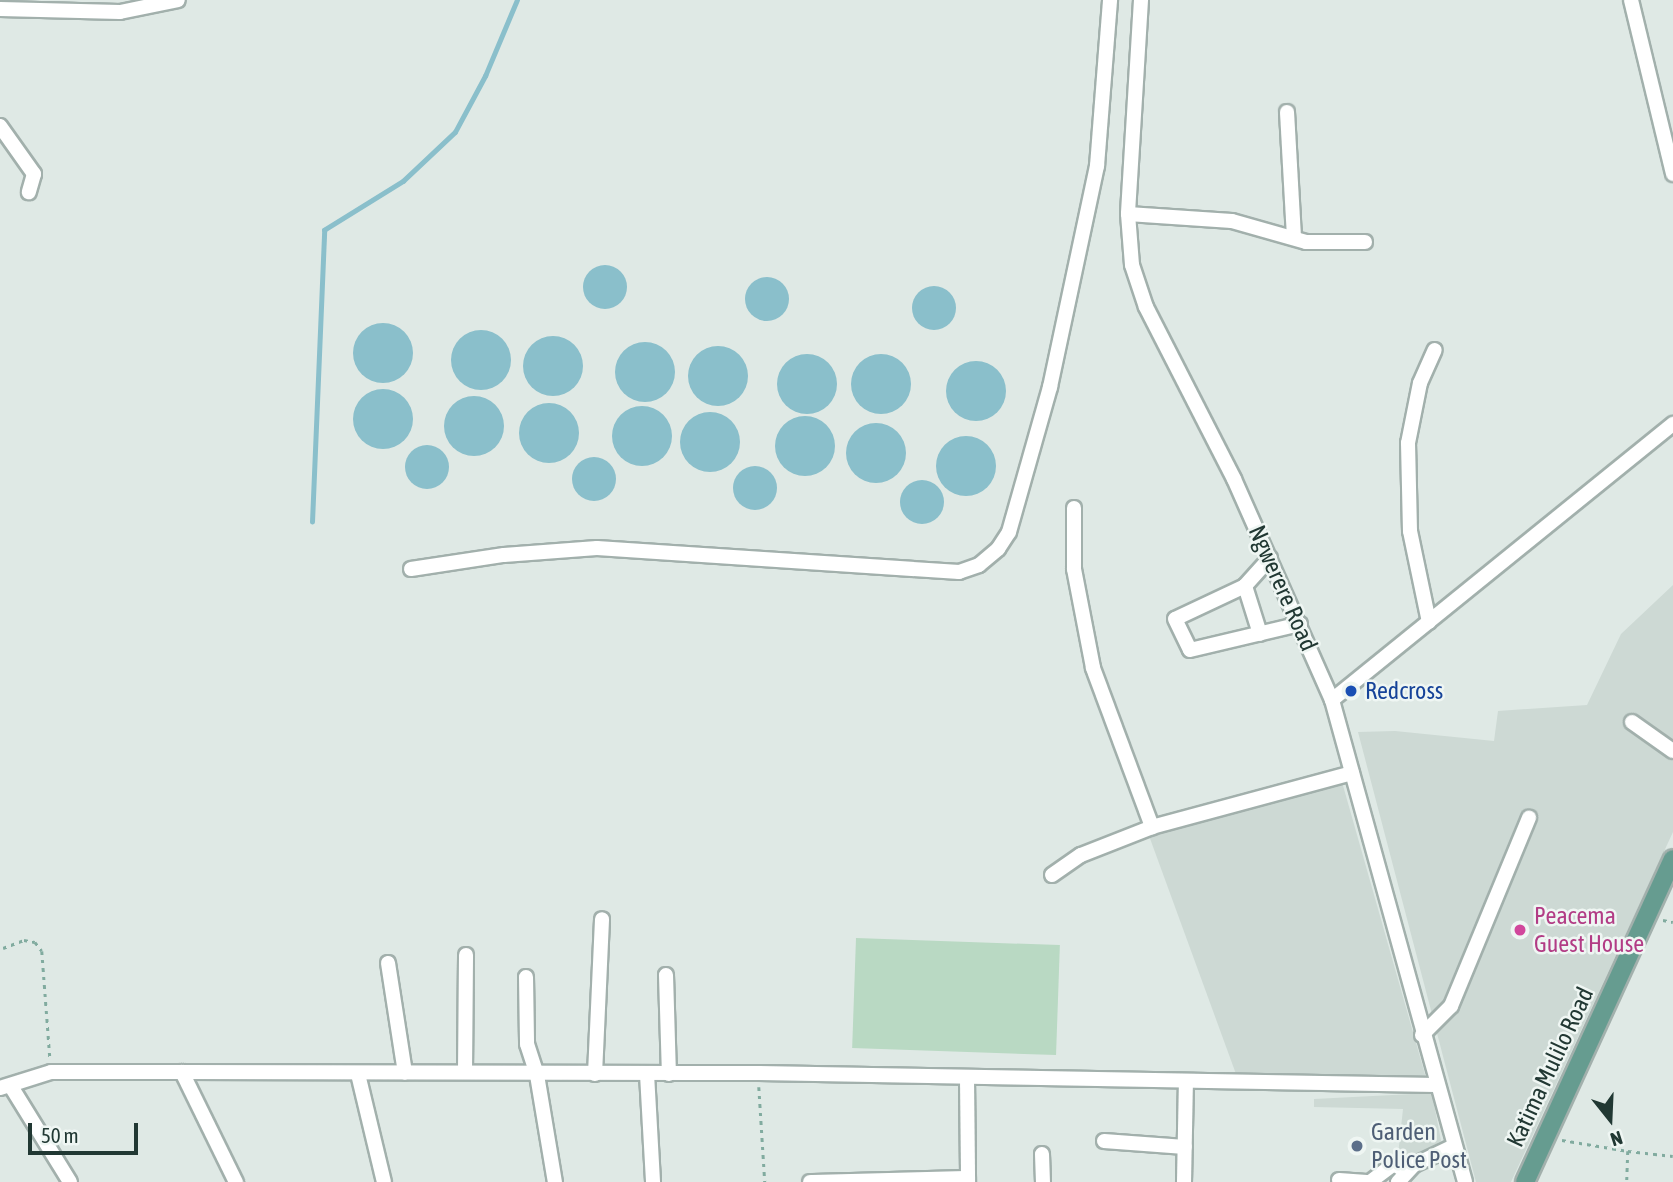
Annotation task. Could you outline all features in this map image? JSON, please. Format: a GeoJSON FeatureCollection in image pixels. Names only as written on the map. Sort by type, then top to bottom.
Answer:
{"type":"FeatureCollection","features":[{"type":"Feature","properties":{"kind":"main road","name":"Katima Mulilo Road"},"geometry":{"type":"LineString","coordinates":[[1525,1182],[1673,859]]}},
{"type":"Feature","properties":{"kind":"street"},"geometry":{"type":"LineString","coordinates":[[0,9],[120,12],[178,0]]}},
{"type":"Feature","properties":{"kind":"street"},"geometry":{"type":"LineString","coordinates":[[411,569],[504,555],[597,548],[959,572],[979,565],[998,550],[1009,532],[1050,387],[1097,166],[1110,0]]}},
{"type":"Feature","properties":{"kind":"street","name":"Ngwerere Road"},"geometry":{"type":"LineString","coordinates":[[1141,0],[1128,214],[1132,265],[1146,307],[1270,558],[1332,700],[1422,1035],[1465,1182]]}},
{"type":"Feature","properties":{"kind":"street"},"geometry":{"type":"LineString","coordinates":[[1631,0],[1673,174]]}},
{"type":"Feature","properties":{"kind":"street"},"geometry":{"type":"LineString","coordinates":[[1287,113],[1294,238]]}},
{"type":"Feature","properties":{"kind":"street"},"geometry":{"type":"LineString","coordinates":[[0,126],[34,174],[29,192]]}},
{"type":"Feature","properties":{"kind":"street"},"geometry":{"type":"LineString","coordinates":[[1128,214],[1232,221],[1328,244],[1365,242]]}},
{"type":"Feature","properties":{"kind":"street"},"geometry":{"type":"LineString","coordinates":[[1429,622],[1410,531],[1408,443],[1420,383],[1435,350]]}},
{"type":"Feature","properties":{"kind":"street"},"geometry":{"type":"LineString","coordinates":[[1332,700],[1673,424]]}},
{"type":"Feature","properties":{"kind":"street"},"geometry":{"type":"LineString","coordinates":[[1074,508],[1074,569],[1093,668],[1152,827]]}},
{"type":"Feature","properties":{"kind":"street"},"geometry":{"type":"LineString","coordinates":[[1270,558],[1245,586],[1175,619],[1190,650],[1300,624]]}},
{"type":"Feature","properties":{"kind":"street"},"geometry":{"type":"LineString","coordinates":[[1245,586],[1260,634]]}},
{"type":"Feature","properties":{"kind":"street"},"geometry":{"type":"LineString","coordinates":[[1632,722],[1673,751]]}},
{"type":"Feature","properties":{"kind":"street"},"geometry":{"type":"LineString","coordinates":[[1052,875],[1082,855],[1152,827],[1352,773]]}},
{"type":"Feature","properties":{"kind":"street"},"geometry":{"type":"LineString","coordinates":[[1422,1035],[1451,1006],[1528,818]]}},
{"type":"Feature","properties":{"kind":"street"},"geometry":{"type":"LineString","coordinates":[[595,1074],[602,919]]}},
{"type":"Feature","properties":{"kind":"street"},"geometry":{"type":"LineString","coordinates":[[465,1072],[466,956]]}},
{"type":"Feature","properties":{"kind":"street"},"geometry":{"type":"LineString","coordinates":[[388,963],[405,1073]]}},
{"type":"Feature","properties":{"kind":"street"},"geometry":{"type":"LineString","coordinates":[[666,975],[669,1074]]}},
{"type":"Feature","properties":{"kind":"street"},"geometry":{"type":"LineString","coordinates":[[526,977],[527,1044],[537,1075],[555,1182]]}},
{"type":"Feature","properties":{"kind":"street"},"geometry":{"type":"LineString","coordinates":[[70,1182],[6,1088],[32,1076],[51,1072],[465,1072],[537,1075],[759,1073],[1436,1085]]}},
{"type":"Feature","properties":{"kind":"street"},"geometry":{"type":"LineString","coordinates":[[182,1072],[236,1182]]}},
{"type":"Feature","properties":{"kind":"street"},"geometry":{"type":"LineString","coordinates":[[358,1073],[384,1182]]}},
{"type":"Feature","properties":{"kind":"street"},"geometry":{"type":"LineString","coordinates":[[648,1074],[653,1182]]}},
{"type":"Feature","properties":{"kind":"street"},"geometry":{"type":"LineString","coordinates":[[810,1182],[968,1180],[967,1077]]}},
{"type":"Feature","properties":{"kind":"street"},"geometry":{"type":"LineString","coordinates":[[1184,1182],[1186,1082]]}},
{"type":"Feature","properties":{"kind":"street"},"geometry":{"type":"LineString","coordinates":[[1104,1140],[1185,1147]]}},
{"type":"Feature","properties":{"kind":"street"},"geometry":{"type":"LineString","coordinates":[[1339,1180],[1370,1182],[1394,1164],[1403,1177],[1431,1154],[1454,1146]]}},
{"type":"Feature","properties":{"kind":"street"},"geometry":{"type":"LineString","coordinates":[[1042,1154],[1043,1182]]}},
{"type":"Feature","properties":{"kind":"path"},"geometry":{"type":"LineString","coordinates":[[3,948],[24,940],[35,942],[42,951],[51,1072]]}},
{"type":"Feature","properties":{"kind":"path"},"geometry":{"type":"LineString","coordinates":[[759,1073],[765,1182]]}},
{"type":"Feature","properties":{"kind":"path"},"geometry":{"type":"LineString","coordinates":[[1544,1138],[1673,1156]]}},
{"type":"Feature","properties":{"kind":"path"},"geometry":{"type":"LineString","coordinates":[[1627,1182],[1628,1151]]}},
{"type":"Feature","properties":{"kind":"shaded area"},"geometry":{"type":"Polygon","coordinates":[[[1673,585],[1673,832],[1511,1182],[1476,1182],[1358,732],[1395,731],[1494,741],[1498,711],[1587,705],[1621,634],[1673,585]]]}},
{"type":"Feature","properties":{"kind":"shaded area"},"geometry":{"type":"Polygon","coordinates":[[[1342,782],[1426,1078],[1236,1074],[1148,833],[1342,782]]]}},
{"type":"Feature","properties":{"kind":"shaded area"},"geometry":{"type":"Polygon","coordinates":[[[1432,1093],[1441,1141],[1408,1161],[1398,1155],[1403,1109],[1314,1107],[1314,1099],[1432,1093]]]}},
{"type":"Feature","properties":{"kind":"green space"},"geometry":{"type":"Polygon","coordinates":[[[856,938],[1060,945],[1056,1055],[852,1048],[856,938]]]}},
{"type":"Feature","properties":{"kind":"water"},"geometry":{"type":"Polygon","coordinates":[[[605,265],[614,266],[621,271],[626,278],[626,296],[621,303],[614,308],[605,309],[596,308],[589,303],[584,296],[583,287],[584,278],[589,271],[596,266],[605,265]]]}},
{"type":"Feature","properties":{"kind":"water"},"geometry":{"type":"Polygon","coordinates":[[[767,277],[776,278],[783,283],[788,290],[788,308],[783,315],[776,320],[767,321],[758,320],[751,315],[746,308],[745,299],[746,290],[751,283],[758,278],[767,277]]]}},
{"type":"Feature","properties":{"kind":"water"},"geometry":{"type":"Polygon","coordinates":[[[934,286],[943,287],[950,292],[955,299],[955,317],[950,324],[943,329],[934,330],[925,329],[918,324],[913,317],[912,308],[913,299],[918,292],[925,287],[934,286]]]}},
{"type":"Feature","properties":{"kind":"water"},"geometry":{"type":"Polygon","coordinates":[[[377,323],[389,323],[408,336],[413,353],[411,365],[400,378],[389,383],[377,383],[358,370],[353,359],[353,347],[366,328],[377,323]]]}},
{"type":"Feature","properties":{"kind":"water"},"geometry":{"type":"Polygon","coordinates":[[[475,330],[487,330],[506,343],[511,360],[509,372],[498,385],[487,390],[475,390],[456,377],[451,366],[451,354],[464,335],[475,330]]]}},
{"type":"Feature","properties":{"kind":"water"},"geometry":{"type":"Polygon","coordinates":[[[547,336],[559,336],[578,349],[583,366],[581,378],[570,391],[559,396],[547,396],[528,383],[523,372],[523,360],[536,341],[547,336]]]}},
{"type":"Feature","properties":{"kind":"water"},"geometry":{"type":"Polygon","coordinates":[[[639,342],[651,342],[670,355],[675,372],[673,384],[662,397],[651,402],[639,402],[620,389],[615,378],[615,366],[628,347],[639,342]]]}},
{"type":"Feature","properties":{"kind":"water"},"geometry":{"type":"Polygon","coordinates":[[[712,346],[724,346],[743,359],[748,376],[746,388],[735,401],[724,406],[712,406],[693,393],[688,382],[688,370],[701,351],[712,346]]]}},
{"type":"Feature","properties":{"kind":"water"},"geometry":{"type":"Polygon","coordinates":[[[801,354],[813,354],[832,367],[837,384],[835,396],[824,409],[813,414],[801,414],[782,401],[777,390],[777,378],[790,359],[801,354]]]}},
{"type":"Feature","properties":{"kind":"water"},"geometry":{"type":"Polygon","coordinates":[[[875,354],[887,354],[906,367],[911,384],[909,396],[898,409],[887,414],[875,414],[856,401],[851,390],[851,378],[864,359],[875,354]]]}},
{"type":"Feature","properties":{"kind":"water"},"geometry":{"type":"Polygon","coordinates":[[[970,361],[982,361],[1001,374],[1006,391],[1004,403],[993,416],[982,421],[970,421],[951,408],[946,397],[946,385],[959,366],[970,361]]]}},
{"type":"Feature","properties":{"kind":"water"},"geometry":{"type":"Polygon","coordinates":[[[377,389],[389,389],[408,402],[413,419],[411,431],[400,444],[389,449],[377,449],[358,436],[353,425],[353,413],[366,394],[377,389]]]}},
{"type":"Feature","properties":{"kind":"water"},"geometry":{"type":"Polygon","coordinates":[[[468,396],[480,396],[499,409],[504,426],[502,438],[491,451],[480,456],[468,456],[449,443],[444,432],[444,420],[457,401],[468,396]]]}},
{"type":"Feature","properties":{"kind":"water"},"geometry":{"type":"Polygon","coordinates":[[[543,403],[555,403],[574,416],[579,433],[577,445],[566,458],[555,463],[543,463],[524,450],[519,439],[519,427],[532,408],[543,403]]]}},
{"type":"Feature","properties":{"kind":"water"},"geometry":{"type":"Polygon","coordinates":[[[636,406],[648,406],[667,419],[672,436],[670,448],[659,461],[648,466],[636,466],[617,453],[612,442],[612,430],[625,411],[636,406]]]}},
{"type":"Feature","properties":{"kind":"water"},"geometry":{"type":"Polygon","coordinates":[[[704,412],[716,412],[735,425],[740,442],[738,454],[727,467],[716,472],[704,472],[685,459],[680,448],[680,436],[693,417],[704,412]]]}},
{"type":"Feature","properties":{"kind":"water"},"geometry":{"type":"Polygon","coordinates":[[[799,416],[811,416],[830,429],[835,446],[833,458],[822,471],[811,476],[799,476],[780,463],[775,452],[775,440],[788,421],[799,416]]]}},
{"type":"Feature","properties":{"kind":"water"},"geometry":{"type":"Polygon","coordinates":[[[870,423],[882,423],[901,436],[906,453],[904,465],[893,478],[882,483],[870,483],[851,470],[846,459],[846,447],[859,428],[870,423]]]}},
{"type":"Feature","properties":{"kind":"water"},"geometry":{"type":"Polygon","coordinates":[[[960,436],[972,436],[991,449],[996,466],[994,478],[983,491],[972,496],[960,496],[941,483],[936,472],[936,460],[949,441],[960,436]]]}},
{"type":"Feature","properties":{"kind":"water"},"geometry":{"type":"Polygon","coordinates":[[[427,445],[436,446],[443,451],[448,458],[448,476],[443,483],[436,488],[427,489],[418,488],[411,483],[406,476],[405,467],[406,458],[411,451],[418,446],[427,445]]]}},
{"type":"Feature","properties":{"kind":"water"},"geometry":{"type":"Polygon","coordinates":[[[594,457],[603,458],[610,463],[615,470],[615,488],[610,495],[603,500],[594,501],[585,500],[578,495],[573,488],[572,479],[573,470],[578,463],[585,458],[594,457]]]}},
{"type":"Feature","properties":{"kind":"water"},"geometry":{"type":"Polygon","coordinates":[[[755,466],[764,467],[771,472],[776,479],[776,497],[771,504],[764,509],[755,510],[746,509],[739,504],[734,497],[733,488],[734,479],[739,472],[746,467],[755,466]]]}},
{"type":"Feature","properties":{"kind":"water"},"geometry":{"type":"Polygon","coordinates":[[[922,480],[931,481],[938,486],[943,493],[943,511],[938,518],[931,523],[922,524],[913,523],[906,518],[901,511],[900,502],[901,493],[906,486],[913,481],[922,480]]]}},
{"type":"Feature","properties":{"kind":"waterway"},"geometry":{"type":"LineString","coordinates":[[312,522],[324,230],[403,181],[455,132],[485,76],[517,0]]}},
{"type":"Feature","properties":{"kind":"place","name":"Redcross"},"geometry":{"type":"Point","coordinates":[1351,691]}},
{"type":"Feature","properties":{"kind":"place","name":"Peacema Guest House"},"geometry":{"type":"Point","coordinates":[1520,930]}},
{"type":"Feature","properties":{"kind":"place","name":"Garden Police Post"},"geometry":{"type":"Point","coordinates":[1357,1146]}}]}
